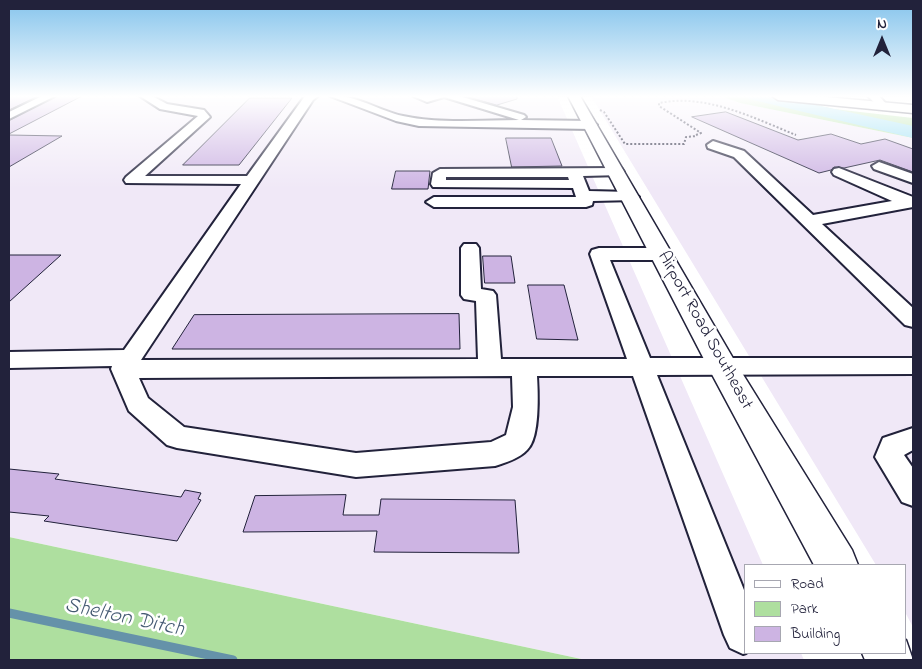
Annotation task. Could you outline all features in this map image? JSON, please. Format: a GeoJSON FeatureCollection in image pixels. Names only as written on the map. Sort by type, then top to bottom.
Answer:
{"type":"FeatureCollection","features":[{"type":"Feature","properties":{"kind":"main road","name":"Airport Road Southeast"},"geometry":{"type":"LineString","coordinates":[[597,127],[617,172],[722,366],[835,564]]}},
{"type":"Feature","properties":{"kind":"street"},"geometry":{"type":"LineString","coordinates":[[192,127],[131,180],[251,180]]}},
{"type":"Feature","properties":{"kind":"street"},"geometry":{"type":"LineString","coordinates":[[288,127],[127,364],[138,404],[177,437],[356,464],[495,454],[518,442],[526,407],[524,367]]}},
{"type":"Feature","properties":{"kind":"street"},"geometry":{"type":"LineString","coordinates":[[713,145],[739,154],[913,320]]}},
{"type":"Feature","properties":{"kind":"street"},"geometry":{"type":"LineString","coordinates":[[879,166],[913,179]]}},
{"type":"Feature","properties":{"kind":"street"},"geometry":{"type":"LineString","coordinates":[[617,172],[579,184],[438,184],[440,173],[579,184],[630,196]]}},
{"type":"Feature","properties":{"kind":"street"},"geometry":{"type":"LineString","coordinates":[[839,172],[911,203]]}},
{"type":"Feature","properties":{"kind":"street"},"geometry":{"type":"LineString","coordinates":[[434,202],[586,202],[579,184]]}},
{"type":"Feature","properties":{"kind":"street"},"geometry":{"type":"LineString","coordinates":[[810,221],[911,203]]}},
{"type":"Feature","properties":{"kind":"street"},"geometry":{"type":"LineString","coordinates":[[470,248],[471,295],[486,295],[490,367]]}},
{"type":"Feature","properties":{"kind":"street"},"geometry":{"type":"LineString","coordinates":[[662,254],[599,254],[743,635]]}},
{"type":"Feature","properties":{"kind":"street"},"geometry":{"type":"LineString","coordinates":[[9,360],[127,364],[490,367],[913,366]]}},
{"type":"Feature","properties":{"kind":"street"},"geometry":{"type":"LineString","coordinates":[[913,439],[893,446],[889,458],[913,492]]}},
{"type":"Feature","properties":{"kind":"path"},"geometry":{"type":"LineString","coordinates":[[614,127],[625,144],[684,144],[686,137],[700,133],[691,127]]}},
{"type":"Feature","properties":{"kind":"path"},"geometry":{"type":"LineString","coordinates":[[776,127],[796,135]]}},
{"type":"Feature","properties":{"kind":"shaded area"},"geometry":{"type":"Polygon","coordinates":[[[9,127],[571,127],[763,564],[744,564],[744,654],[801,654],[804,660],[586,660],[9,537],[9,127]]]}},
{"type":"Feature","properties":{"kind":"shaded area"},"geometry":{"type":"Polygon","coordinates":[[[610,127],[860,127],[913,138],[913,627],[907,616],[907,564],[875,564],[610,127]]]}},
{"type":"Feature","properties":{"kind":"green space"},"geometry":{"type":"Polygon","coordinates":[[[860,127],[913,127],[913,138],[860,127]]]}},
{"type":"Feature","properties":{"kind":"green space"},"geometry":{"type":"Polygon","coordinates":[[[9,537],[586,660],[9,660],[9,537]]]}},
{"type":"Feature","properties":{"kind":"building"},"geometry":{"type":"Polygon","coordinates":[[[9,127],[22,127],[9,134],[9,127]]]}},
{"type":"Feature","properties":{"kind":"building"},"geometry":{"type":"Polygon","coordinates":[[[221,127],[269,127],[239,165],[183,165],[221,127]]]}},
{"type":"Feature","properties":{"kind":"building"},"geometry":{"type":"Polygon","coordinates":[[[715,127],[765,127],[798,140],[831,134],[861,144],[885,139],[913,149],[913,172],[880,160],[844,168],[834,167],[831,170],[819,173],[715,127]]]}},
{"type":"Feature","properties":{"kind":"building"},"geometry":{"type":"Polygon","coordinates":[[[9,135],[62,136],[9,167],[9,135]]]}},
{"type":"Feature","properties":{"kind":"building"},"geometry":{"type":"Polygon","coordinates":[[[506,138],[551,138],[562,166],[512,167],[506,138]]]}},
{"type":"Feature","properties":{"kind":"building"},"geometry":{"type":"Polygon","coordinates":[[[396,171],[430,171],[428,189],[392,189],[396,171]]]}},
{"type":"Feature","properties":{"kind":"building"},"geometry":{"type":"Polygon","coordinates":[[[9,255],[61,255],[9,302],[9,255]]]}},
{"type":"Feature","properties":{"kind":"building"},"geometry":{"type":"Polygon","coordinates":[[[483,256],[511,256],[515,283],[485,283],[483,256]]]}},
{"type":"Feature","properties":{"kind":"building"},"geometry":{"type":"Polygon","coordinates":[[[528,285],[564,285],[578,340],[537,339],[528,285]]]}},
{"type":"Feature","properties":{"kind":"building"},"geometry":{"type":"Polygon","coordinates":[[[459,314],[460,349],[172,349],[194,315],[459,314]]]}},
{"type":"Feature","properties":{"kind":"building"},"geometry":{"type":"Polygon","coordinates":[[[9,469],[59,474],[55,479],[181,497],[185,490],[201,493],[198,499],[201,500],[177,541],[44,521],[49,516],[9,512],[9,469]]]}},
{"type":"Feature","properties":{"kind":"building"},"geometry":{"type":"Polygon","coordinates":[[[346,495],[343,515],[379,515],[381,499],[515,500],[519,553],[374,552],[377,531],[243,532],[255,496],[346,495]]]}},
{"type":"Feature","properties":{"kind":"waterway"},"geometry":{"type":"LineString","coordinates":[[892,127],[913,132]]}},
{"type":"Feature","properties":{"kind":"waterway","name":"Shelton Ditch"},"geometry":{"type":"LineString","coordinates":[[9,613],[233,660]]}}]}
